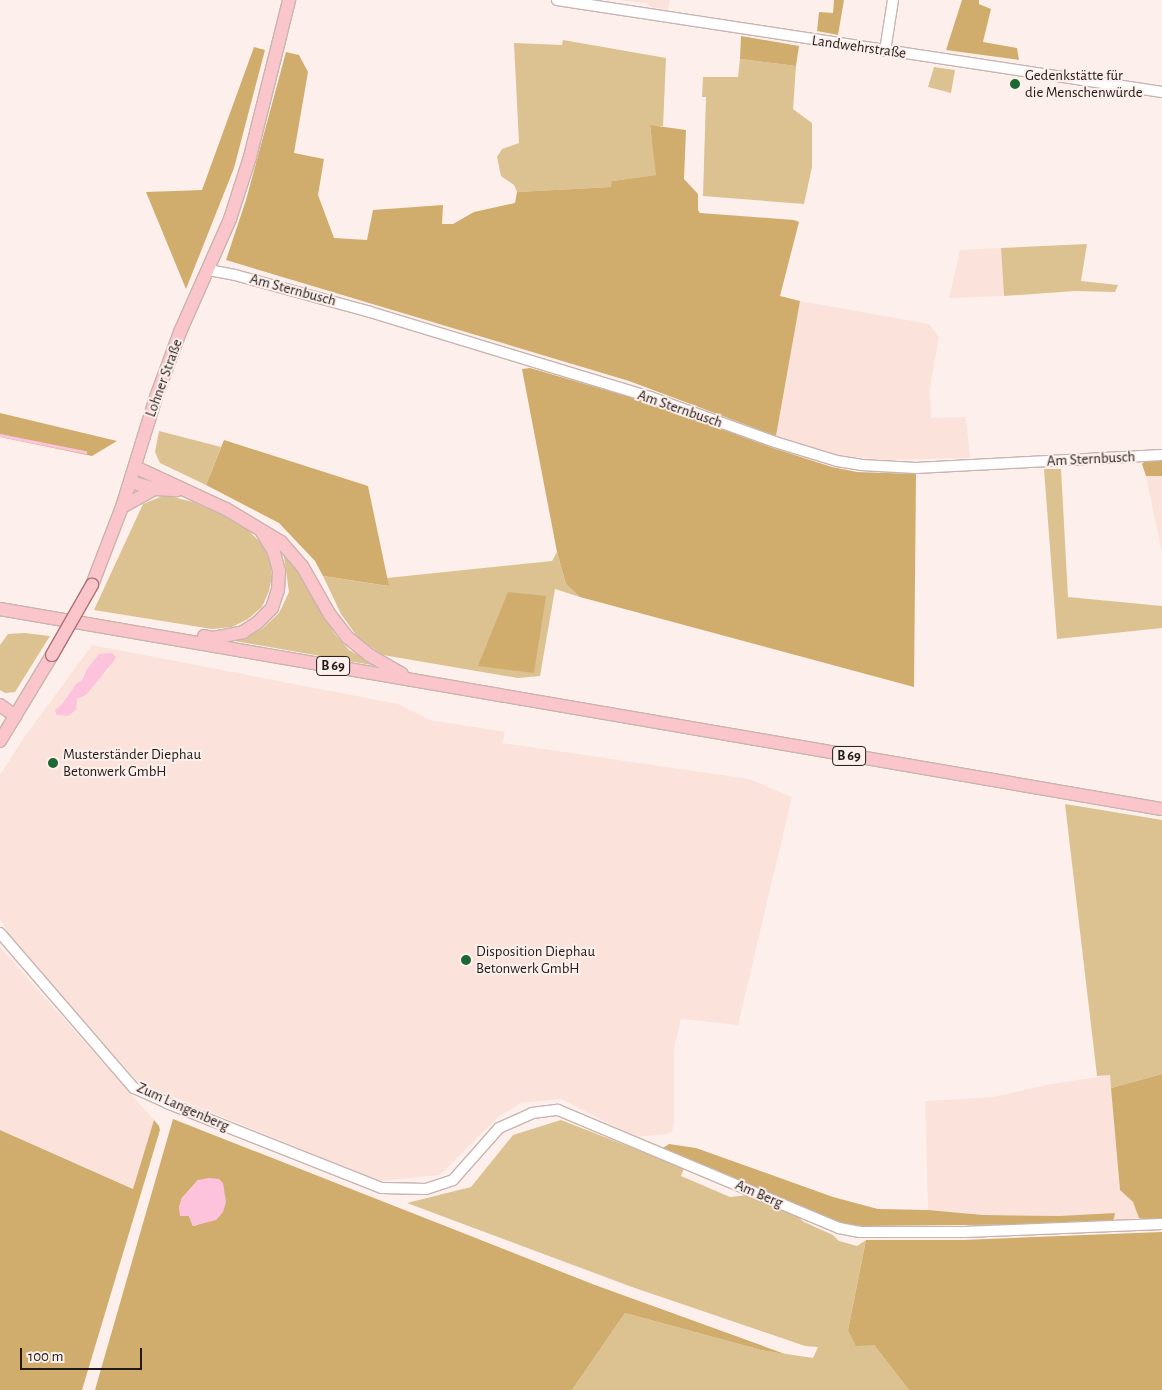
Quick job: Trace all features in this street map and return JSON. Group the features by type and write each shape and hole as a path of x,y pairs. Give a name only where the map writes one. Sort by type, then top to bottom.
{"main road":[{"name":"Lohner Straße","path":"0,740 92,585 131,482 156,397 180,332 230,219 250,157 289,0"},
{"path":"135,467 182,491 226,510 281,542 295,556 309,576 333,621 347,637 369,656 408,678"},
{"path":"131,482 155,489 182,491"},
{"path":"122,507 155,489"},
{"path":"159,635 177,632 213,638 236,635 250,628 265,616 276,599 279,571 274,552 260,529"},
{"name":"B 69","path":"0,609 1162,809"},
{"path":"0,705 15,716"}],"street":[{"name":"Landwehrstraße","path":"557,0 1162,92"},
{"path":"885,51 893,0"},
{"name":"Am Sternbusch","path":"209,270 236,274 370,312 650,397 775,442 837,461 861,466 916,468 1162,455"},
{"name":"Zum Langenberg","path":"0,933 134,1088 166,1103 382,1188 394,1189"},
{"name":"Am Berg","path":"394,1189 426,1189 453,1180 499,1128 532,1113 558,1110 839,1228 860,1232 964,1232 1162,1224"}],"shaded area":[{"path":"620,0 670,0 668,10 651,7 646,3"},
{"path":"834,0 844,0 838,35 817,31 819,12 833,13"},
{"path":"962,0 979,0 979,4 991,9 983,42 1017,48 1019,60 946,50"},
{"path":"741,36 799,46 796,66 740,59"},
{"path":"563,40 666,58 663,126 650,126 657,175 612,181 612,187 517,192 514,185 501,176 497,157 502,149 519,143 514,43 562,45"},
{"path":"254,47 265,50 234,168 186,289 146,192 202,190"},
{"path":"286,52 299,55 308,72 294,153 324,159 318,195 334,238 367,240 373,210 443,205 442,224 453,224 474,212 515,203 517,192 611,187 612,181 656,175 650,125 686,130 684,179 698,194 698,210 700,213 794,220 799,222 780,296 800,301 776,436 629,381 226,260 246,200"},
{"path":"740,59 796,66 793,109 812,123 812,167 804,204 703,196 706,97 702,97 703,77 738,77"},
{"path":"934,67 955,70 951,93 928,87"},
{"path":"1087,244 1081,281 1118,285 1115,292 1075,291 1004,296 1001,248"},
{"path":"1001,248 1004,296 949,298 960,250"},
{"path":"800,301 929,324 939,337 930,389 931,418 966,417 970,458 885,460 841,456 776,436"},
{"path":"530,368 650,403 773,448 832,467 857,472 916,474 914,687 580,597 566,584 557,552 522,369"},
{"path":"0,413 117,441 92,456 0,437"},
{"path":"159,431 221,447 206,485 160,463 155,452"},
{"path":"224,440 368,486 389,586 323,576 315,561 279,523 206,485"},
{"path":"1162,460 1162,476 1146,476 1142,464 1145,461"},
{"path":"1044,469 1061,469 1068,597 1162,606 1162,628 1057,639"},
{"path":"1146,476 1162,476 1162,553"},
{"path":"165,495 193,502 222,515 248,530 263,545 270,561 272,576 269,591 262,607 248,619 232,627 212,629 94,610 143,504"},
{"path":"283,550 305,581 334,633 349,650 377,666 235,641 262,629 279,613 289,592"},
{"path":"557,552 566,584 580,597 555,589 540,676 518,678 383,655 359,639 341,614 323,576 388,586 387,578 552,561"},
{"path":"508,592 546,596 534,673 478,666"},
{"path":"24,633 50,636 15,692 5,693 0,690 0,645 8,634"},
{"path":"92,645 398,704 430,720 505,732 502,743 749,779 792,797 738,1025 681,1019 674,1047 674,1123 672,1132 635,1137 561,1099 521,1103 498,1117 440,1175 380,1181 139,1083 14,942 0,919 0,775 23,739","holes":["99,654 116,657 106,673 100,676 86,695 77,699 64,716 56,715 55,710 62,704 76,684 82,680 83,675"]},
{"path":"112,653 116,657 114,661 86,695 77,699 76,710 68,716 56,715 55,710 62,704 76,684 82,680 87,669 99,654"},
{"path":"1065,804 1162,820 1162,1074 1111,1088 1110,1075 1097,1076"},
{"path":"0,947 154,1120 134,1189 0,1130"},
{"path":"1162,1074 1162,1219 1148,1220 1139,1218 1133,1202 1120,1190 1111,1088"},
{"path":"1110,1075 1120,1190 1133,1202 1139,1218 1112,1222 1114,1213 1059,1216 983,1215 928,1210 925,1101 994,1097 1051,1084"},
{"path":"173,1119 595,1285 785,1354 761,1350 625,1313 572,1390 95,1390","holes":["198,1180 198,1225 193,1226 189,1216 183,1216 179,1207 182,1198"]},
{"path":"154,1120 160,1130 82,1390 0,1390 0,1130 133,1189"},
{"path":"561,1120 684,1168 681,1176 730,1197 748,1195 795,1215 804,1222 833,1235 839,1241 857,1246 866,1240 848,1330 874,1345 909,1390 572,1390 625,1313 761,1350 813,1358 818,1347 805,1346 632,1287 407,1203 471,1187 513,1135"},
{"path":"669,1144 696,1148 833,1197 878,1209 928,1210 983,1215 1059,1216 1115,1213 1112,1222 1058,1224 862,1226 841,1223 663,1148"},
{"path":"219,1179 223,1183 226,1202 223,1212 216,1220 193,1226 189,1216 180,1216 179,1207 182,1198 198,1180"},
{"path":"1162,1232 1162,1390 909,1390 874,1345 856,1346 848,1330 866,1240 963,1240"}],"waterway":[{"path":"0,435 85,452"}],"place":[{"name":"Gedenkstätte für die Menschenwürde","path":"1015,84"},
{"name":"Musterständer Diephau Betonwerk GmbH","path":"53,763"},
{"name":"Disposition Diephau Betonwerk GmbH","path":"466,960"}]}
